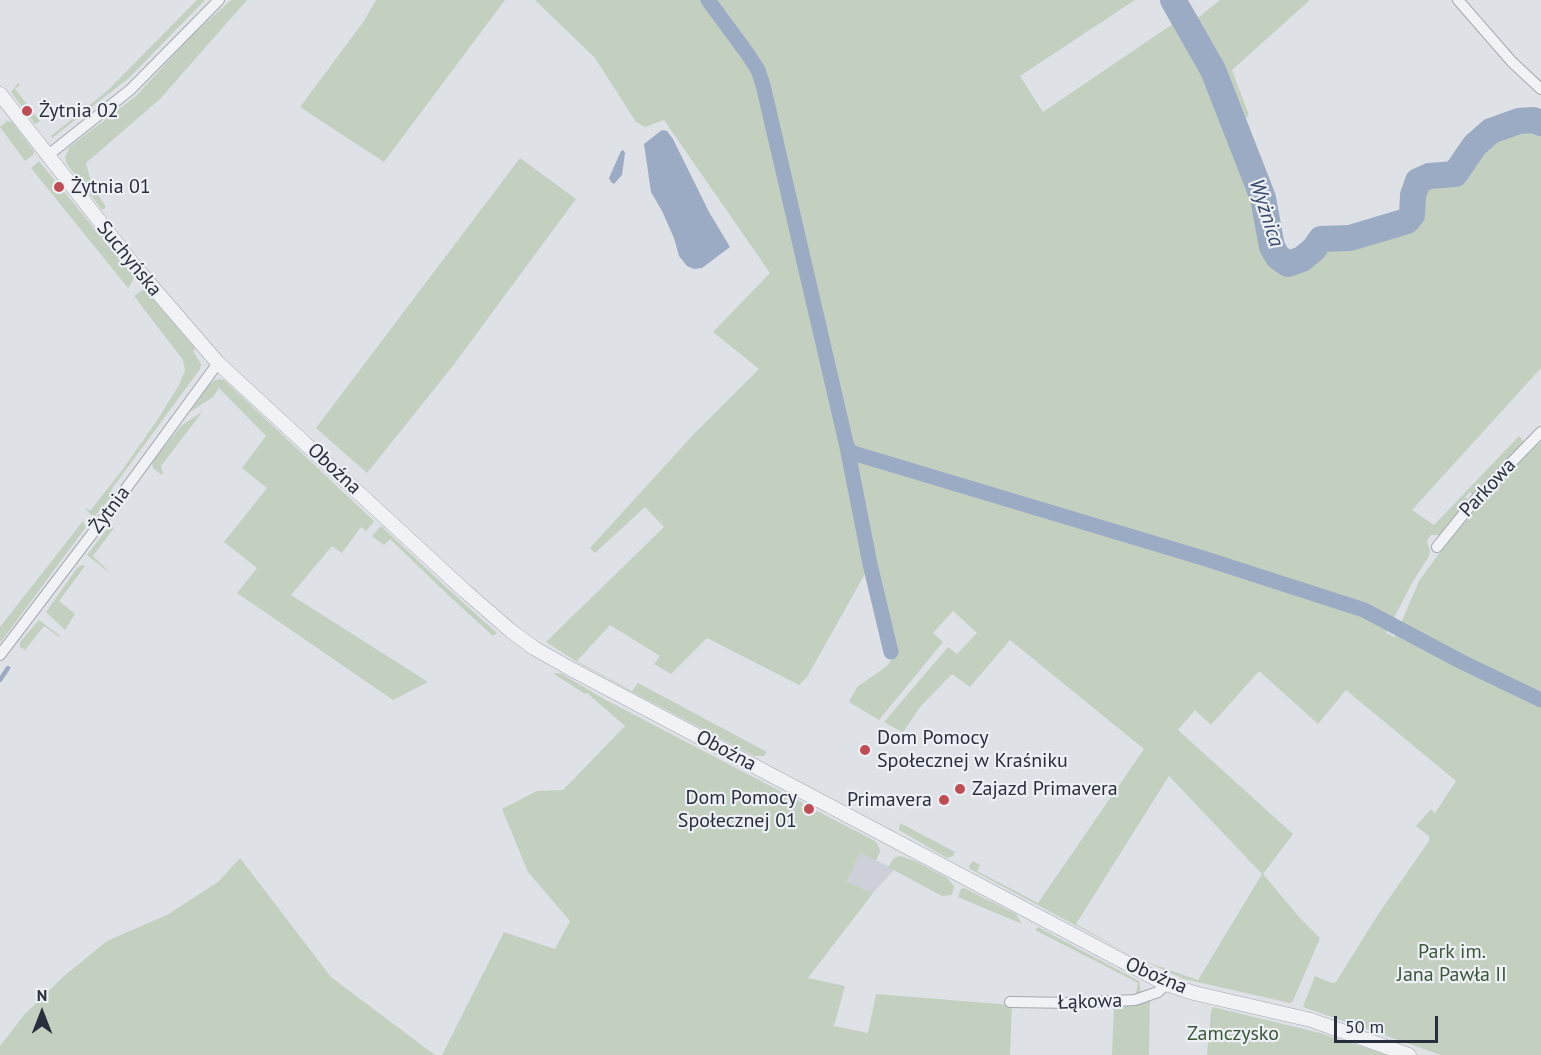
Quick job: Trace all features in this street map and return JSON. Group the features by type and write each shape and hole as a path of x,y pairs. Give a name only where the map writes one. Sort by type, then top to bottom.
{"street":[{"path":"47,156 124,96 219,0"},
{"path":"1458,0 1512,62 1541,89"},
{"name":"Suchyńska","path":"0,94 157,294 218,363"},
{"name":"Żytnia","path":"0,655 218,363"},
{"name":"Oboźna","path":"218,363 465,591 534,648 1166,984 1194,993 1311,1020 1409,1055"},
{"name":"Parkowa","path":"1437,547 1474,500 1541,432"},
{"name":"Łąkowa","path":"1010,1002 1073,1003 1135,1000 1158,992 1166,984"}],"shaded area":[{"path":"860,853 895,869 873,893 847,882"}],"green space":[{"path":"197,0 205,0 129,78 52,138 51,136 106,92"},
{"path":"231,0 247,0 160,99 86,163 92,186 106,207 102,210 67,164 65,157 68,148 136,96 192,35"},
{"path":"376,0 505,0 384,162 300,107 364,21"},
{"name":"Park im. Jana Pawła II","path":"535,0 706,0 737,40 711,0 1135,0 1020,76 1043,112 1180,19 1169,0 1184,0 1194,21 1220,0 1310,0 1232,70 1249,115 1238,126 1263,198 1272,247 1278,257 1288,264 1302,259 1314,249 1321,239 1350,238 1407,221 1412,215 1413,195 1418,181 1429,176 1455,174 1460,169 1466,155 1482,137 1505,125 1533,120 1541,112 1541,368 1412,510 1434,525 1519,436 1525,443 1473,495 1470,492 1465,497 1469,500 1443,535 1431,535 1427,541 1429,556 1386,633 1395,637 1419,581 1475,504 1541,437 1541,1055 1441,1055 1303,1007 1315,976 1332,983 1336,982 1379,913 1429,841 1429,836 1416,826 1431,809 1435,813 1456,781 1346,690 1318,724 1259,671 1211,725 1195,710 1178,730 1293,834 1263,874 1320,938 1293,1001 1290,1003 1184,979 1144,961 1198,980 1262,874 1169,776 1076,924 1131,955 970,869 969,866 973,861 980,865 977,871 1038,903 1144,749 1010,640 970,687 952,674 920,707 904,731 884,722 948,647 957,654 977,633 953,611 933,633 943,642 879,720 849,702 857,687 887,666 892,659 870,565 807,677 799,685 707,638 671,674 654,664 660,656 610,625 577,661 632,691 638,683 767,752 764,756 754,756 577,662 546,642 664,527 645,507 595,553 590,548 693,435 759,369 713,332 770,273 664,120 645,127 636,122 595,58"},
{"path":"18,83 20,85 15,89 40,121 35,124 11,92"},
{"path":"7,121 12,122 34,151 33,155 25,161 0,127"},
{"path":"520,158 576,199 452,367 367,473 316,428"},
{"path":"39,161 133,276 128,288 31,168"},
{"path":"142,290 146,291 195,348 193,351 201,364 200,369 111,490 114,493 95,516 84,507 90,511 123,469 158,419 179,385 185,370 183,360 134,296"},
{"path":"220,379 224,380 374,521 366,531 361,527 342,553 332,546 291,595 428,682 393,700 237,593 257,568 224,542 267,488 242,468 266,436 219,388 213,397 190,412 209,385"},
{"path":"203,411 161,466 162,475 153,468 152,462 181,426"},
{"path":"83,521 86,527 0,643 0,627"},
{"path":"110,525 114,528 93,556 111,574 87,555"},
{"path":"381,526 497,633 493,636 390,539 384,545 372,536"},
{"path":"85,566 59,601 75,614 65,630 46,612 77,568"},
{"path":"39,620 60,636 44,626 25,650 20,647 20,642"},
{"path":"557,673 803,803 801,808 813,814 817,811 875,841 880,851 876,861 860,853 847,882 873,893 808,978 845,986 834,1026 868,1033 876,994 1012,1005 1010,1055 442,1055 504,932 555,949 570,921 528,872 502,809 537,791 563,790 625,726 587,693 585,694 554,674"},
{"path":"900,823 955,852 953,856 947,858 899,830"},
{"path":"900,856 915,861 947,878 954,886 952,895 942,896 888,867 894,858"},
{"path":"240,858 331,977 435,1055 0,1055 0,1046 24,1015 64,976 107,941 167,915 218,882"},
{"path":"964,888 1016,914 1022,924 958,897 961,889"},
{"path":"1038,927 1139,981 1141,993 1135,998 1138,983 1035,930"},
{"path":"1150,1000 1149,1055 1112,1055 1114,1005"},
{"name":"Zamczysko","path":"1213,1007 1320,1033 1388,1055 1207,1055"}],"water":[{"path":"662,130 667,131 673,139 709,212 730,247 702,268 694,269 687,266 679,256 674,238 651,192 644,144"},
{"path":"623,150 625,153 622,175 614,184 609,178"}],"waterway":[{"path":"708,0 747,53 758,70 763,85 847,447 853,453 1203,558 1364,610 1462,662 1541,700"},
{"name":"Wyżnica","path":"1173,0 1213,70 1263,198 1272,247 1278,257 1288,264 1302,259 1314,249 1321,239 1350,238 1407,221 1412,215 1413,195 1418,181 1429,176 1455,174 1475,145 1491,131 1519,121 1533,120 1541,123"},
{"path":"847,447 870,564 891,652"},
{"path":"0,680 8,668"}],"place":[{"name":"Żytnia 02","path":"27,111"},
{"name":"Żytnia 01","path":"59,187"},
{"name":"Dom Pomocy Społecznej w Kraśniku","path":"865,750"},
{"name":"Zajazd Primavera","path":"960,789"},
{"name":"Primavera","path":"944,800"},
{"name":"Dom Pomocy Społecznej 01","path":"809,809"}]}
